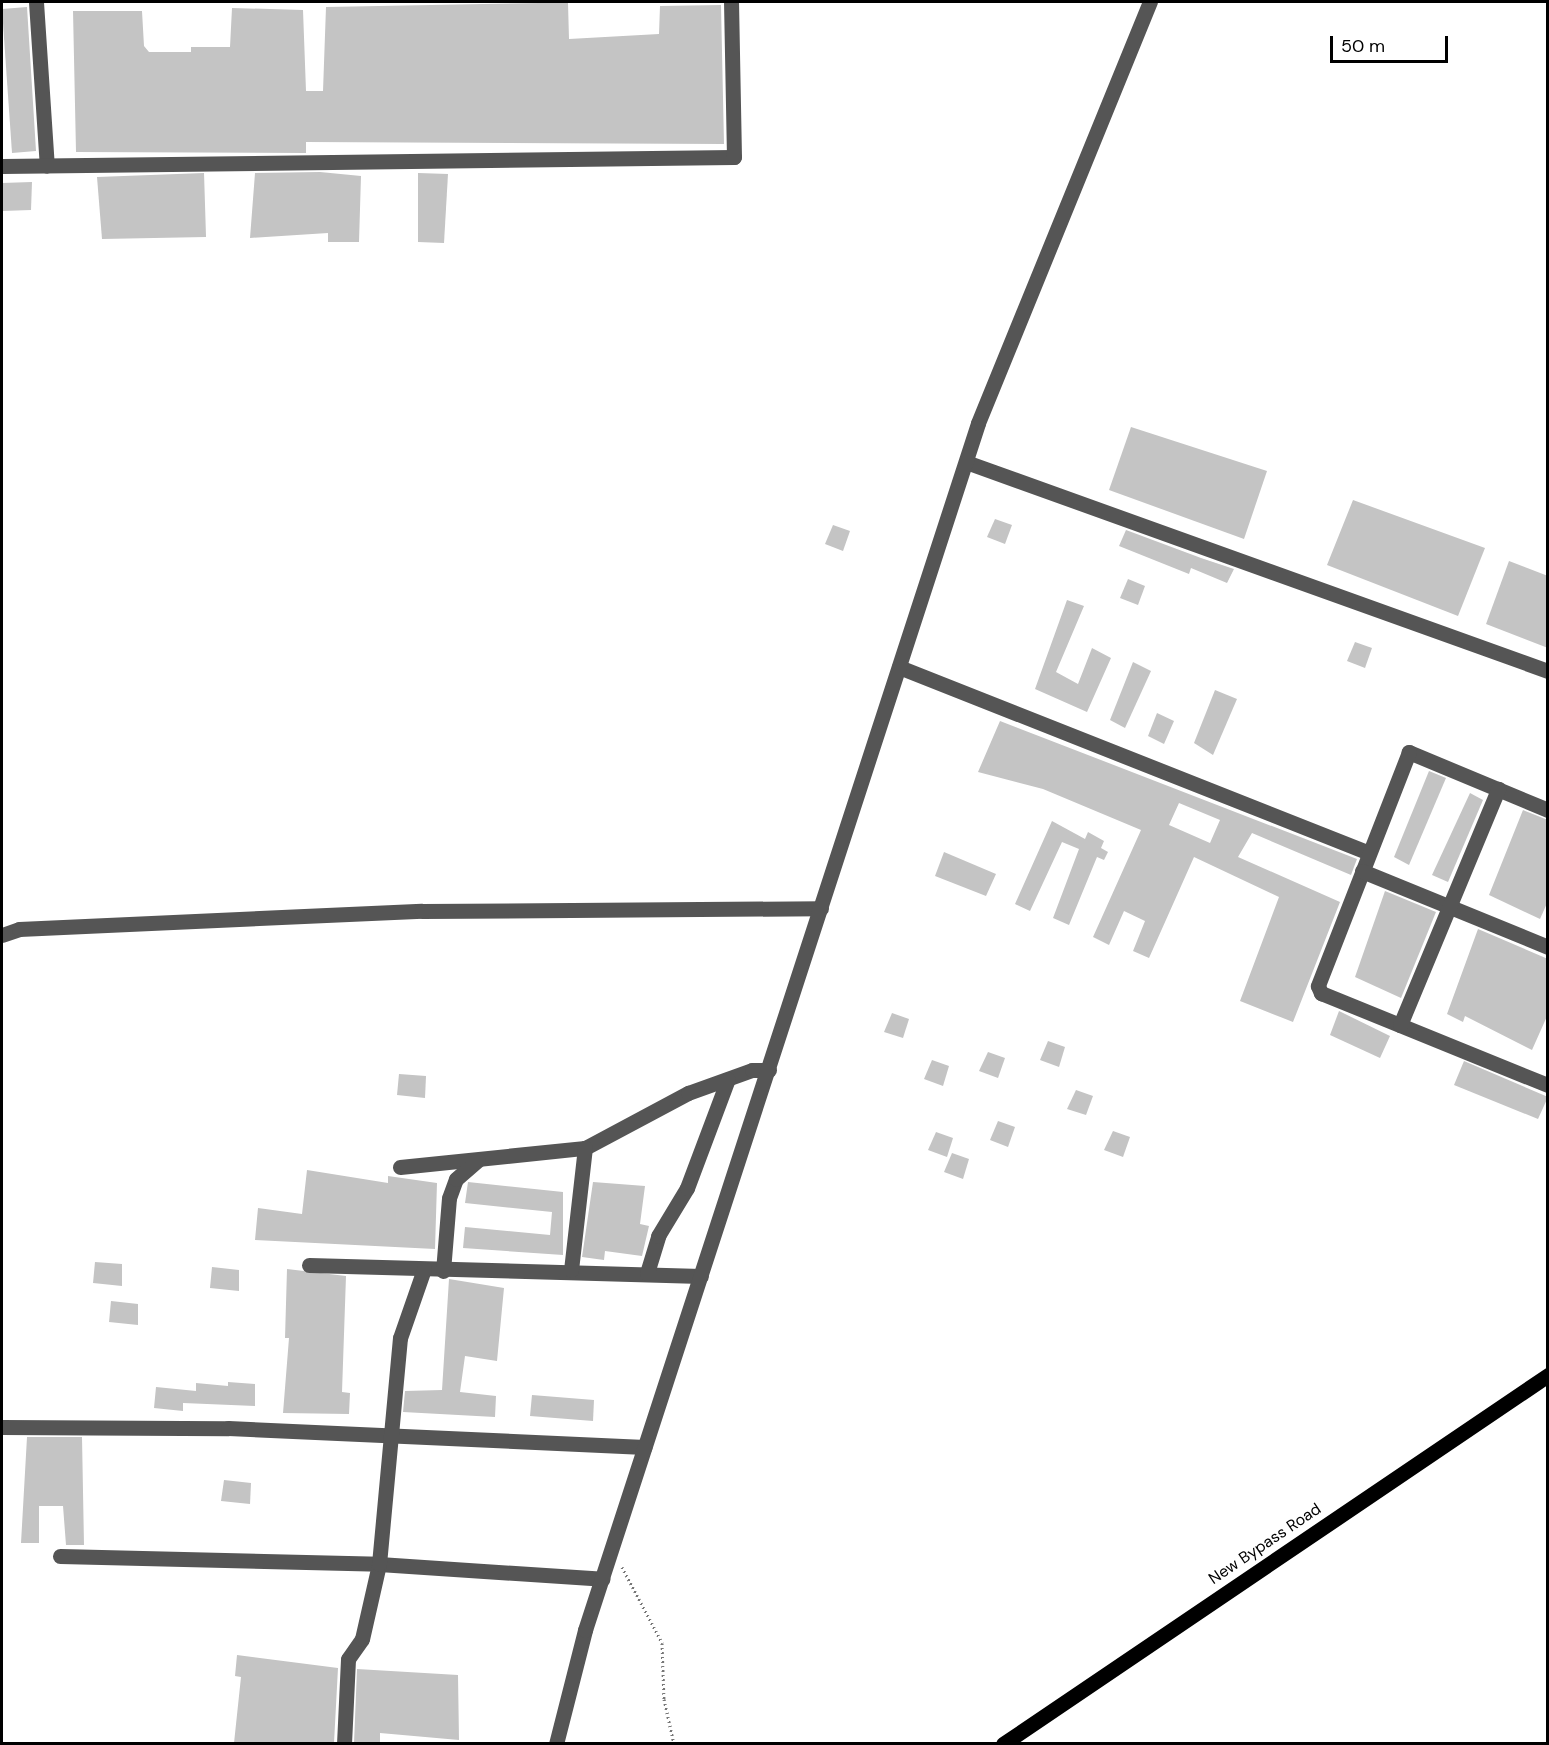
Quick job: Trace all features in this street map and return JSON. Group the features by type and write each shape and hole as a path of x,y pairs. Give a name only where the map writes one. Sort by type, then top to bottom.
{"main road":[{"name":"New Bypass Road","path":"1003,1743 1548,1375"}],"street":[{"path":"36,2 47,166"},
{"path":"2,166 734,156 731,2"},
{"path":"556,1743 612,1546 966,462 1150,2"},
{"path":"966,462 1548,671"},
{"path":"899,667 1367,852"},
{"path":"1548,810 1409,752 1367,852 1318,991 1548,1085"},
{"path":"1400,1025 1498,789"},
{"path":"1362,871 1548,947"},
{"path":"2,935 19,929 422,911 821,908"},
{"path":"400,1167 585,1148 728,1078 769,1070"},
{"path":"647,1273 658,1236 687,1188 728,1078"},
{"path":"571,1270 585,1148"},
{"path":"443,1271 449,1198 456,1179 478,1160"},
{"path":"309,1265 443,1271 571,1270 702,1276"},
{"path":"344,1743 348,1659 362,1638 379,1564 400,1338 424,1269"},
{"path":"2,1426 391,1435 645,1447"},
{"path":"60,1556 379,1564 602,1579"}],"path":[{"path":"612,1546 662,1643 665,1708 674,1743"}],"building":[{"path":"568,3 569,39 659,34 660,6 721,5 724,144 306,142 306,153 76,152 73,11 142,11 144,46 149,52 191,52 191,47 230,47 232,8 303,10 306,91 323,91 326,7"},
{"path":"27,7 36,151 12,153 2,9"},
{"path":"320,172 361,176 359,242 328,242 328,233 250,238 255,173"},
{"path":"204,173 206,237 102,239 97,177"},
{"path":"418,173 448,174 444,243 418,242"},
{"path":"32,182 31,210 2,211 2,183"},
{"path":"1131,427 1267,471 1244,539 1109,490"},
{"path":"1353,500 1485,548 1458,616 1327,565"},
{"path":"995,519 1012,525 1005,544 987,537"},
{"path":"833,525 850,531 843,551 825,544"},
{"path":"1126,530 1234,569 1227,583 1191,568 1189,574 1119,546"},
{"path":"1509,561 1548,576 1548,648 1486,624"},
{"path":"1128,579 1145,586 1138,605 1120,598"},
{"path":"1067,600 1084,606 1056,672 1078,684 1092,648 1111,658 1087,712 1035,689"},
{"path":"1355,642 1372,648 1365,668 1347,661"},
{"path":"1133,662 1151,671 1125,728 1110,720"},
{"path":"1215,690 1237,699 1213,755 1194,743"},
{"path":"1157,713 1174,721 1164,744 1148,736"},
{"path":"1000,721 1357,859 1351,875 1252,833 1238,857 1340,902 1293,1022 1240,1001 1279,897 1194,857 1149,958 1133,951 1145,921 1124,911 1109,945 1093,937 1141,830 1043,789 978,772","holes":["1179,803 1220,820 1210,843 1169,825"]},
{"path":"1429,771 1446,778 1409,865 1394,857"},
{"path":"1470,793 1483,800 1448,882 1432,875"},
{"path":"1523,810 1548,820 1548,901 1540,919 1489,895"},
{"path":"1052,821 1085,839 1088,832 1104,841 1101,848 1108,852 1104,860 1097,857 1069,925 1053,918 1079,849 1062,842 1030,911 1015,904"},
{"path":"944,852 996,874 986,896 935,876"},
{"path":"1385,891 1436,912 1401,998 1355,977"},
{"path":"1478,929 1548,959 1548,1014 1532,1050 1465,1016 1463,1022 1447,1014"},
{"path":"1339,1011 1390,1036 1380,1058 1330,1035"},
{"path":"892,1013 909,1019 903,1038 884,1032"},
{"path":"1048,1041 1065,1047 1059,1067 1040,1060"},
{"path":"988,1052 1005,1058 998,1078 979,1071"},
{"path":"932,1060 949,1066 943,1086 924,1079"},
{"path":"1464,1061 1548,1097 1538,1119 1454,1085"},
{"path":"399,1074 426,1076 425,1098 397,1095"},
{"path":"1076,1090 1093,1096 1086,1115 1067,1109"},
{"path":"998,1121 1015,1127 1008,1147 990,1140"},
{"path":"1113,1131 1130,1137 1123,1157 1104,1150"},
{"path":"936,1132 953,1138 947,1157 928,1150"},
{"path":"952,1153 969,1159 963,1179 944,1172"},
{"path":"307,1170 388,1183 388,1176 437,1183 435,1249 255,1240 258,1208 302,1214"},
{"path":"468,1182 563,1192 563,1255 463,1248 465,1227 550,1235 552,1212 465,1203"},
{"path":"593,1182 645,1186 640,1224 649,1226 642,1256 605,1251 604,1260 582,1257"},
{"path":"95,1262 122,1264 122,1286 93,1283"},
{"path":"212,1267 239,1270 239,1291 210,1288"},
{"path":"287,1269 346,1276 342,1392 350,1393 349,1414 283,1413 289,1338 285,1338"},
{"path":"449,1279 504,1288 497,1361 465,1356 460,1392 496,1396 495,1417 403,1412 405,1391 442,1390"},
{"path":"111,1301 138,1304 138,1325 109,1322"},
{"path":"228,1382 255,1384 255,1406 183,1403 183,1411 154,1408 156,1387 196,1391 196,1383 228,1386"},
{"path":"532,1395 594,1400 593,1421 530,1416"},
{"path":"27,1437 82,1437 84,1545 66,1545 63,1506 39,1506 39,1543 21,1543"},
{"path":"224,1480 251,1483 250,1504 221,1501"},
{"path":"237,1655 338,1668 334,1743 234,1743 241,1677 235,1676"},
{"path":"357,1669 458,1675 459,1740 380,1733 380,1743 354,1743"}]}
